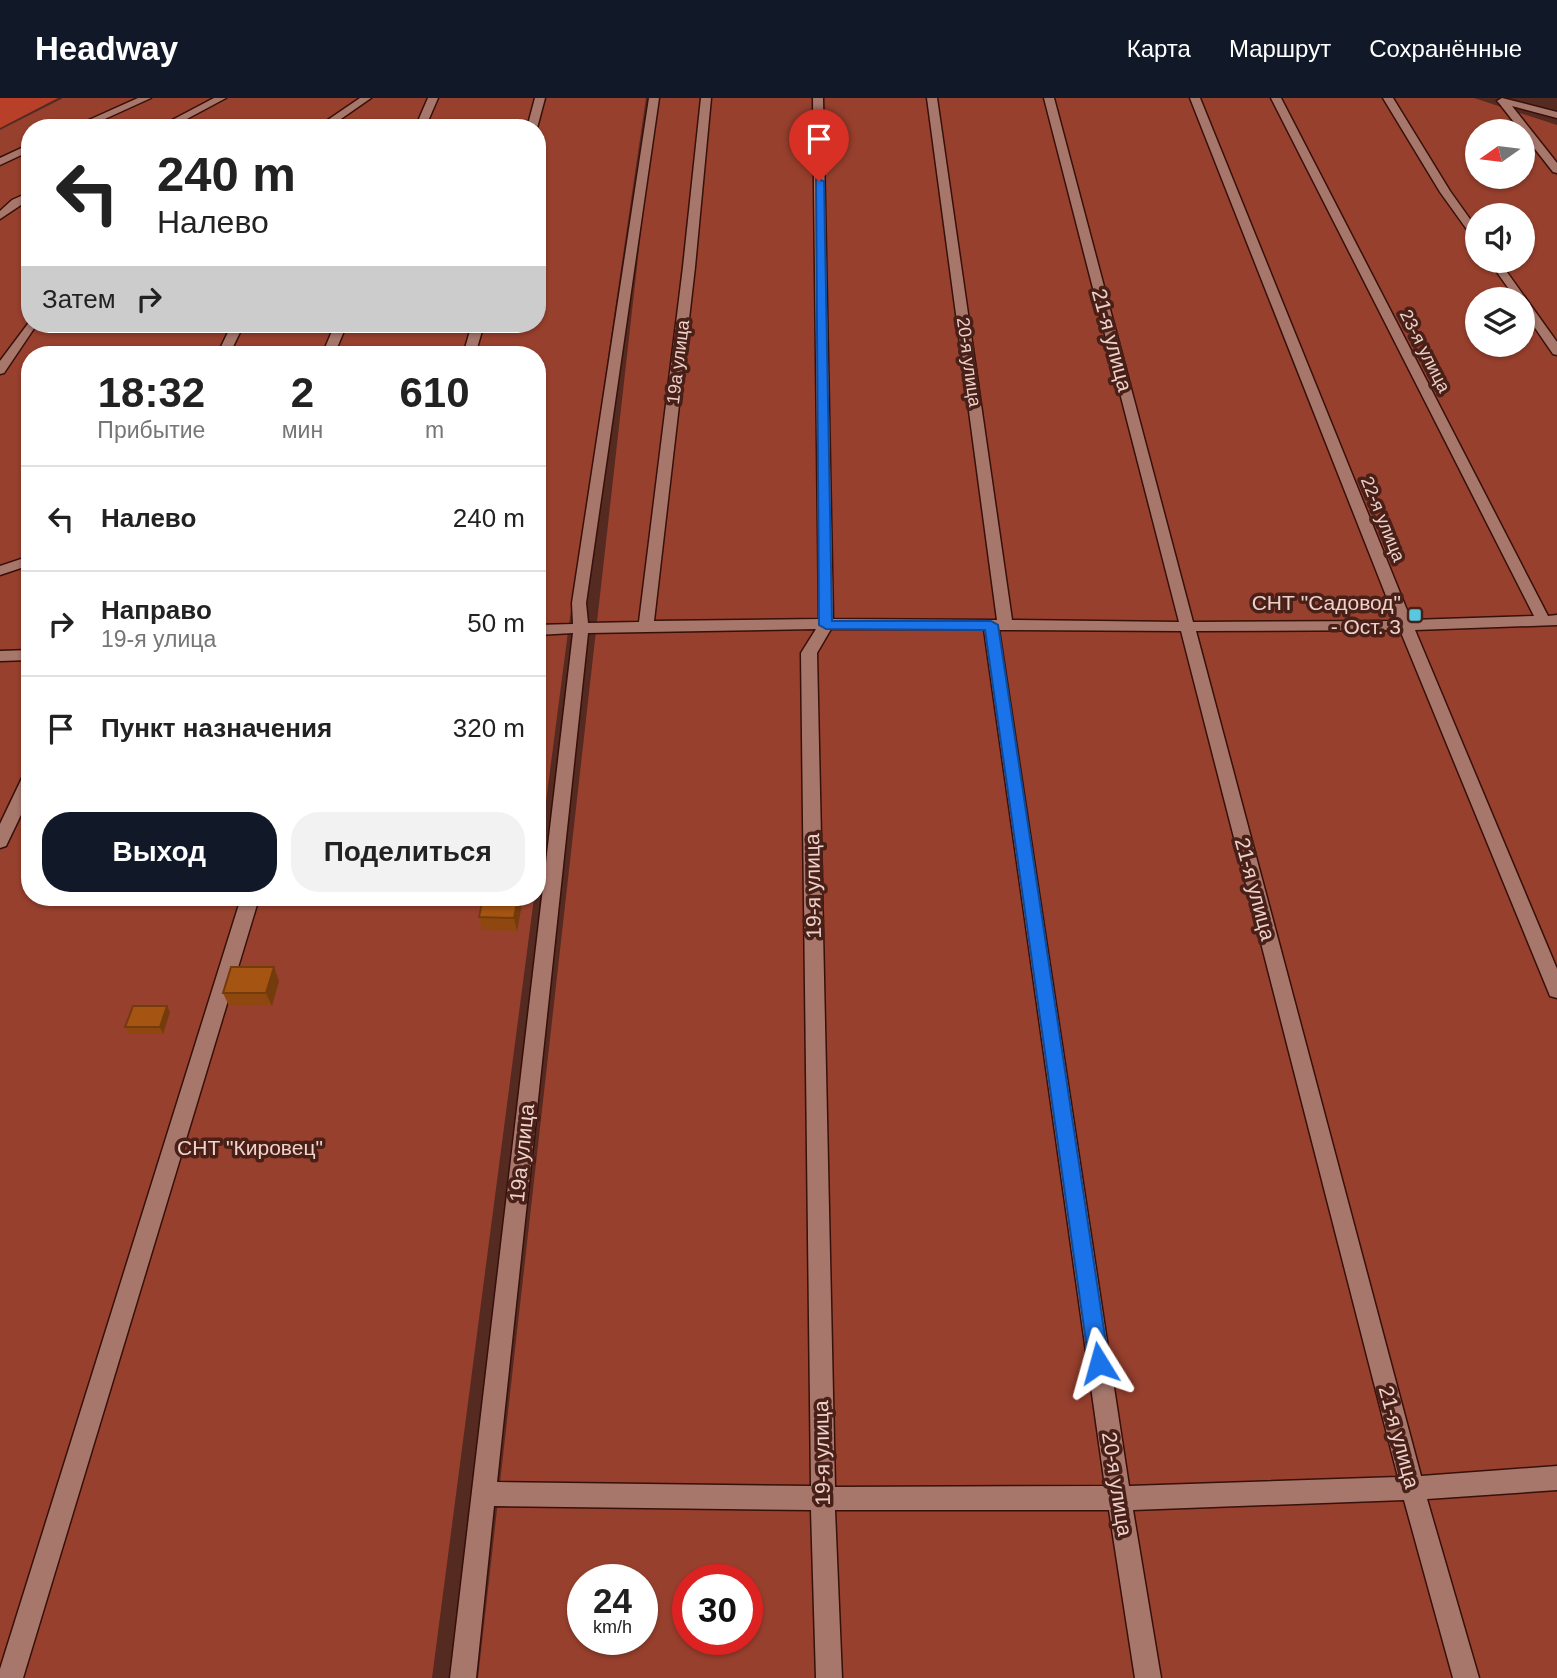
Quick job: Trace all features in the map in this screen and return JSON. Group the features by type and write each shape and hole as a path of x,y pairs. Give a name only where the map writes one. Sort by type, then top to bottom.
{"street":[{"path":"97,119 146,98"},
{"path":"180,119 221,98"},
{"path":"334,119 366,98"},
{"path":"424,119 432,98"},
{"path":"534,119 540,98"},
{"name":"19а улица","path":"463,1678 581,628 579,603 654,98"},
{"name":"19а улица","path":"646,625 706,98"},
{"path":"818,98 826,625"},
{"name":"20-я улица","path":"932,98 998,625 1119,1500 1148,1678"},
{"name":"21-я улица","path":"1049,98 1413,1490 1466,1678"},
{"name":"22-я улица","path":"1195,98 1405,624 1557,991"},
{"name":"23-я улица","path":"1276,98 1550,620"},
{"path":"1388,98 1465,219"},
{"path":"1492,98 1557,116"},
{"path":"1504,102 1557,170"},
{"path":"0,162 21,152"},
{"path":"0,216 21,200"},
{"path":"1535,319 1557,351"},
{"path":"0,369 25,333"},
{"path":"0,571 21,563"},
{"path":"546,630 646,625 1186,626 1550,620"},
{"name":"19-я улица","path":"826,625 809,653 823,1499 830,1678"},
{"path":"0,656 21,655"},
{"path":"0,842 21,797"},
{"path":"10,1678 248,906"},
{"path":"484,1494 1119,1500 1413,1490 1557,1478"}],"green space":[{"name":"СНТ \"Кировец\"","path":"63,98 646,98 569,624 546,802 546,346 21,346 21,906 533,906 432,1678 0,1678 0,130 21,119 21,333 546,333 546,119 22,119"},
{"path":"656,98 1474,98 1557,125 1557,1678 478,1678"}],"shaded area":[{"path":"0,98 58,98 0,128"}],"building":[{"path":"481,906 516,906 514,918 479,917"},
{"path":"231,967 274,967 266,993 223,993"},
{"path":"133,1006 167,1006 160,1027 125,1027"}],"place":[{"name":"СНТ \"Садовод\" - Ост. 3","path":"1415,615"}],"route":[{"path":"819,181 826,625 991,625 1099,1363"}]}
